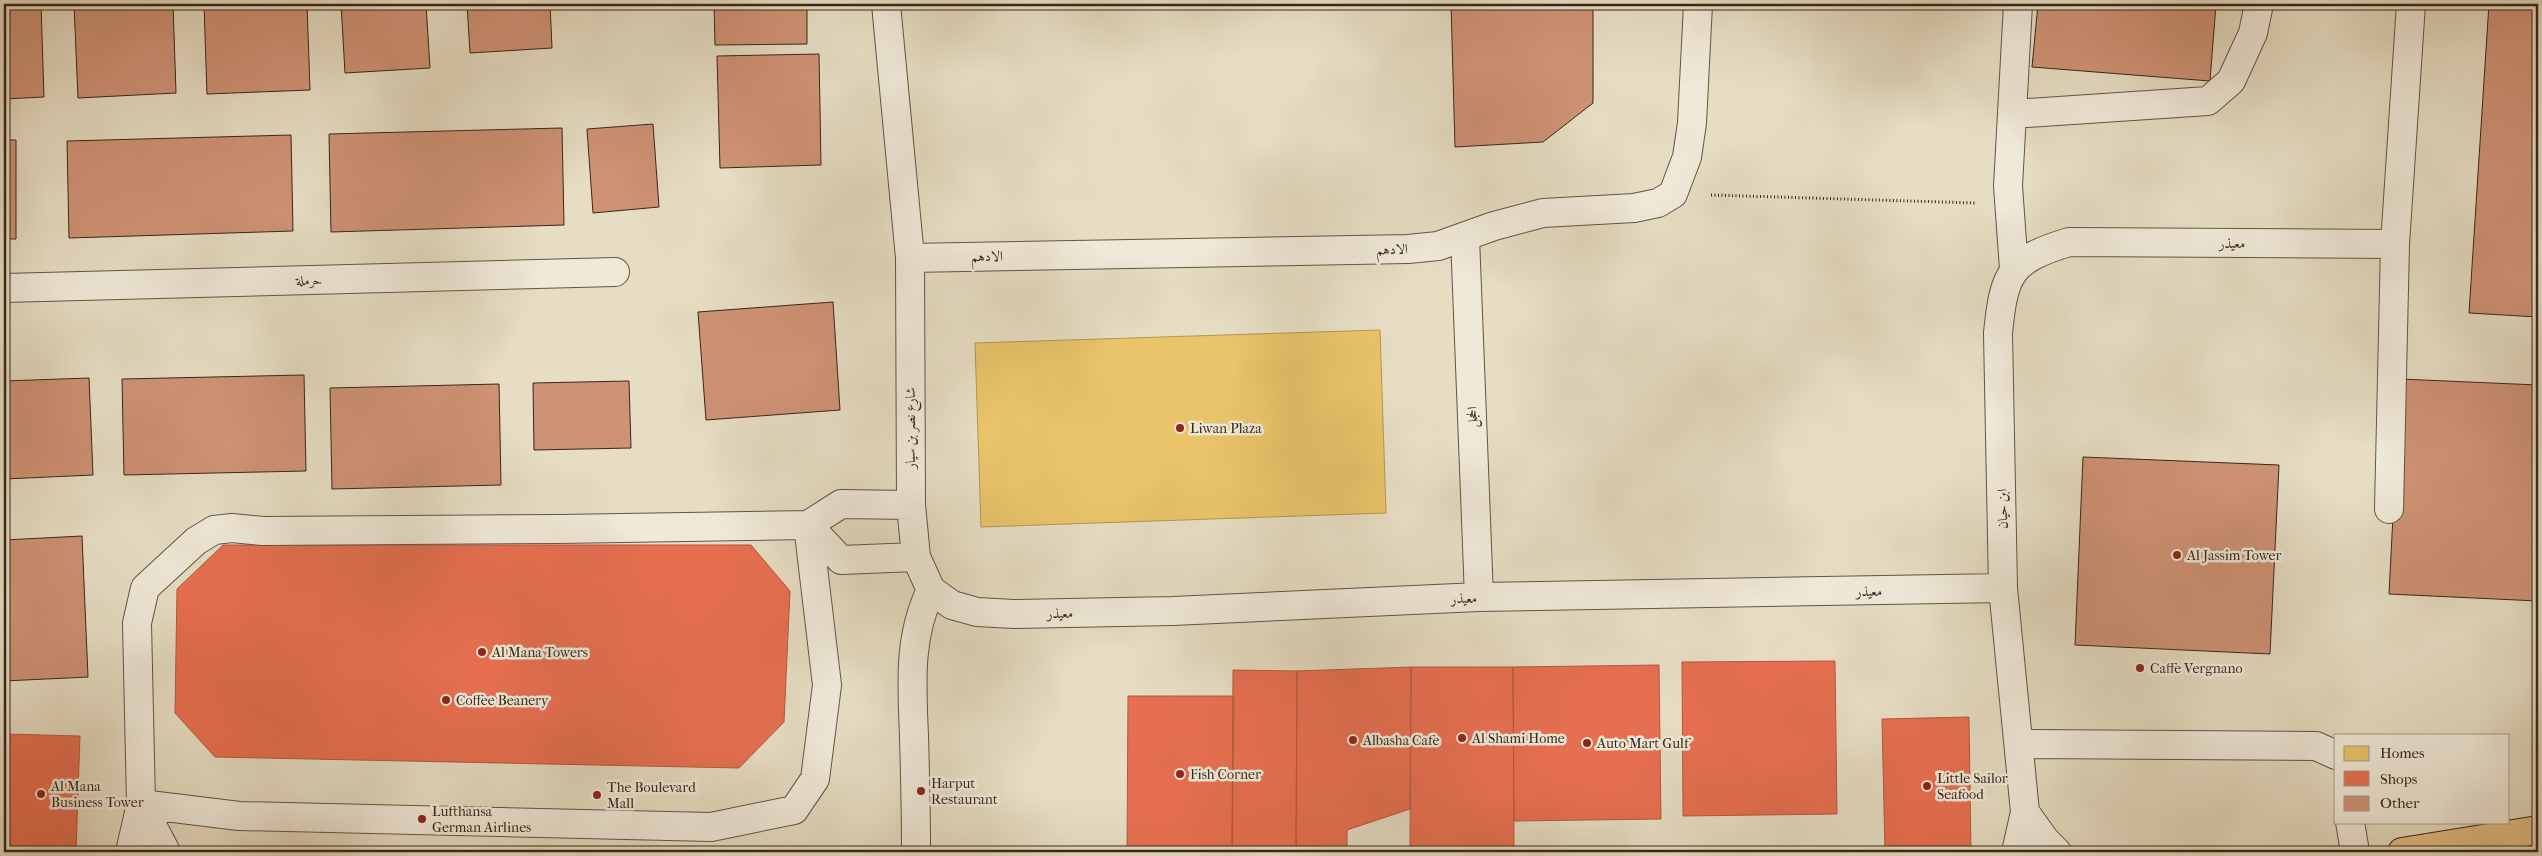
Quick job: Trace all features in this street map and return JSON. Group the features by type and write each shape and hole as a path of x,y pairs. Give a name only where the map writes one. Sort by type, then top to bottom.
{"highway":[{"path":"2402,852 2538,830"}],"street":[{"name":"شارع نصر بن سيار","path":"886,4 910,258 911,505 916,557 931,590"},
{"path":"1673,194 1687,157 1698,4"},
{"path":"2014,269 2008,186 2018,4"},
{"path":"2012,114 2208,101 2232,81 2253,33 2258,4"},
{"path":"2389,509 2395,244 2411,4"},
{"name":"الادهم","path":"910,258 1408,249 1438,246 1494,226 1543,213 1634,208 1658,203 1673,194"},
{"name":"الحجل","path":"1465,237 1479,597"},
{"name":"معيذر","path":"2069,242 2395,244"},
{"name":"ابن حيان","path":"2016,852 2025,812 2003,588 1998,333 2002,298 2014,269 2036,252 2069,242"},
{"name":"حرملة","path":"4,288 614,272"},
{"path":"130,852 141,804 137,623 145,588 196,540 214,530 232,528 263,531 808,525 841,504 911,505"},
{"path":"808,525 840,560 916,557"},
{"path":"141,804 239,816 711,827 794,810 815,779 828,686 808,525"},
{"name":"معيذر","path":"931,590 952,605 977,612 1014,614 1173,611 1479,597 2003,588"},
{"path":"916,846 912,665 916,632 922,608 931,590"},
{"path":"2019,744 2316,746 2334,754"},
{"path":"141,804 166,852"},
{"path":"2025,812 2045,840 2057,852"},
{"path":"2350,824 2355,852"}],"path":[{"path":"1673,194 2010,204"}],"building: Homes":[{"name":"Liwan Plaza","path":"1380,330 1386,513 981,527 975,343"}],"building: Shops":[{"name":"Al Mana Towers","path":"223,545 751,545 790,591 784,722 739,768 215,757 175,713 177,589"},
{"path":"1835,661 1837,814 1683,816 1682,662"},
{"name":"Auto Mart Gulf","path":"1659,665 1661,819 1514,821 1513,667"},
{"name":"Albasha Cafe","path":"1411,667 1410,809 1347,830 1347,852 1296,852 1297,671"},
{"name":"Al Shami Home","path":"1411,667 1513,667 1514,852 1410,852"},
{"path":"1233,670 1297,671 1296,852 1232,852"},
{"name":"Fish Corner","path":"1128,696 1234,696 1232,852 1127,852"},
{"name":"Little Sailor Seafood","path":"1969,717 1971,852 1885,852 1882,719"},
{"name":"Al Mana Business Tower","path":"4,734 80,736 76,852 4,852"}],"building: Other":[{"path":"4,4 41,4 44,97 4,99"},
{"path":"74,4 173,4 176,93 78,98"},
{"path":"204,4 307,4 310,90 207,94"},
{"path":"341,4 426,4 430,68 345,73"},
{"path":"467,4 550,4 552,48 470,53"},
{"path":"714,4 807,4 807,44 715,45"},
{"path":"1451,4 1593,4 1593,103 1543,142 1455,147"},
{"path":"2038,4 2216,4 2210,81 2032,67"},
{"path":"2489,4 2538,4 2538,317 2469,313"},
{"path":"819,54 821,165 720,168 717,56"},
{"path":"653,124 659,207 593,213 587,129"},
{"path":"562,128 564,225 331,232 329,134"},
{"path":"291,135 293,231 69,238 67,141"},
{"path":"4,140 16,140 16,239 4,239"},
{"path":"833,302 840,410 706,420 698,312"},
{"path":"304,375 306,471 124,475 122,379"},
{"path":"89,378 93,475 4,479 4,381"},
{"path":"2400,379 2538,385 2538,601 2389,594"},
{"path":"629,381 631,448 534,450 533,383"},
{"path":"499,384 501,485 332,489 330,388"},
{"name":"Al Jassim Tower","path":"2083,457 2279,465 2270,654 2075,645"},
{"path":"82,536 88,677 4,681 4,540"}],"place":[{"name":"Liwan Plaza","path":"1180,428"},
{"name":"Al Jassim Tower","path":"2177,555"},
{"name":"Al Mana Towers","path":"482,652"},
{"name":"Caffe Vergnano","path":"2140,668"},
{"name":"Coffee Beanery","path":"446,700"},
{"name":"Al Shami Home","path":"1462,738"},
{"name":"Albasha Cafe","path":"1353,740"},
{"name":"Auto Mart Gulf","path":"1587,743"},
{"name":"Fish Corner","path":"1180,774"},
{"name":"Little Sailor Seafood","path":"1927,786"},
{"name":"Harput Restaurant","path":"921,791"},
{"name":"Al Mana Business Tower","path":"41,794"},
{"name":"The Boulevard Mall","path":"597,795"},
{"name":"Lufthansa German Airlines","path":"422,819"}]}
